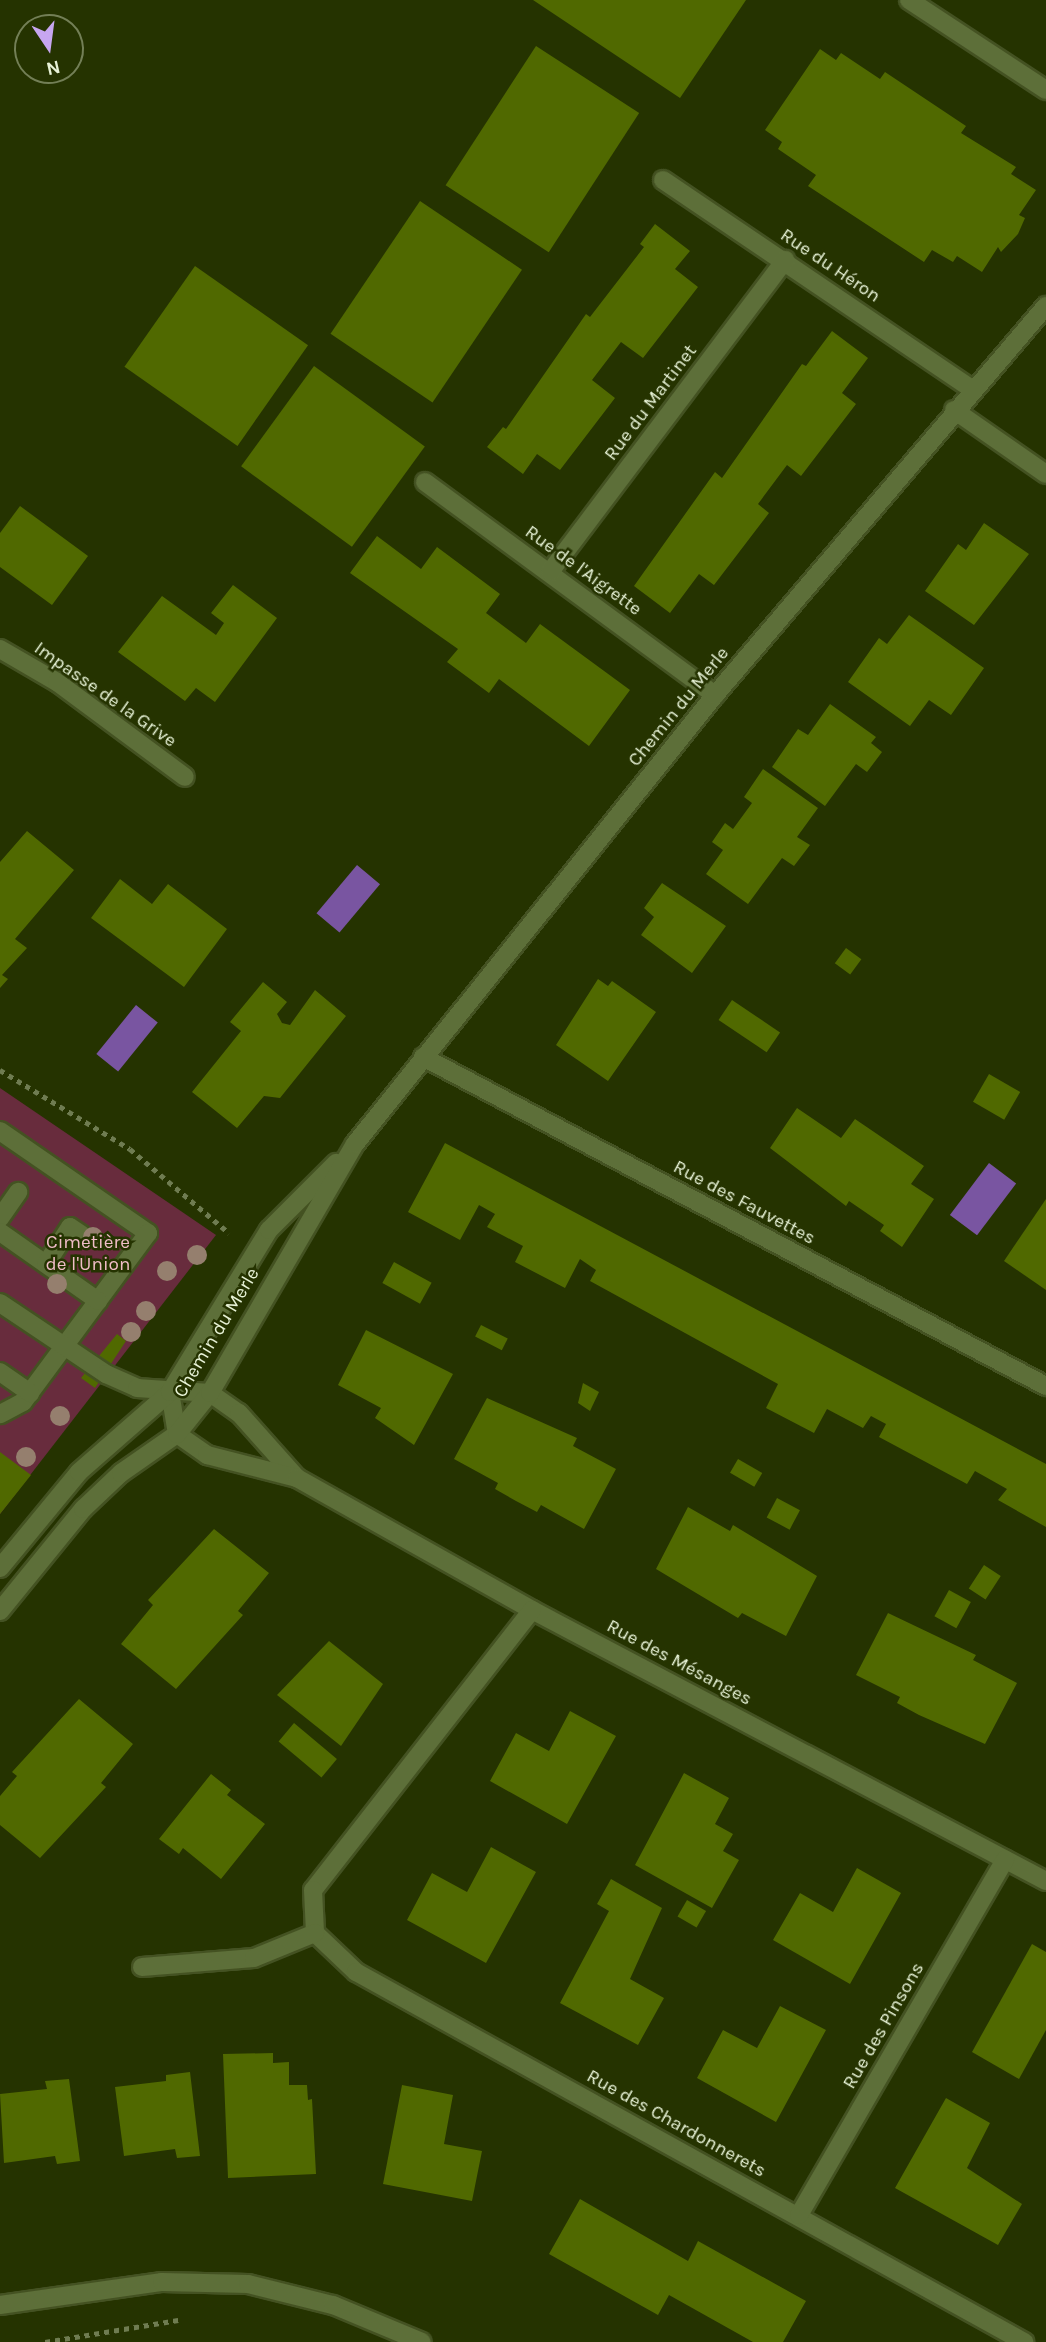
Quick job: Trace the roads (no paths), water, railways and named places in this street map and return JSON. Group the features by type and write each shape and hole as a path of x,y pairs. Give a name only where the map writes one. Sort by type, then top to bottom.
{"street":[{"path":"909,0 1046,90"},
{"name":"Rue du Héron","path":"663,180 972,389"},
{"name":"Rue du Martinet","path":"550,572 785,260"},
{"name":"Chemin du Merle","path":"0,1568 79,1472 170,1392 269,1230 355,1143 715,695 954,410 1046,306"},
{"path":"954,410 1046,474"},
{"name":"Rue de l'Aigrette","path":"425,482 715,695"},
{"name":"Impasse de la Grive","path":"0,649 57,682 185,777"},
{"name":"Rue des Fauvettes","path":"423,1057 1046,1387"},
{"path":"0,1131 148,1233 30,1393 0,1414"},
{"name":"Chemin du Merle","path":"0,1611 83,1509 121,1473 177,1434 210,1393 355,1143"},
{"path":"0,1218 18,1192"},
{"path":"46,1264 71,1227 82,1235"},
{"path":"0,1232 99,1301"},
{"path":"0,1303 64,1347 137,1388 210,1393"},
{"path":"0,1372 30,1393"},
{"path":"170,1392 177,1434"},
{"name":"Rue des Mésanges","path":"210,1393 239,1413 297,1478"},
{"name":"Rue des Mésanges","path":"177,1434 207,1455 297,1478 532,1610 1046,1881"},
{"path":"142,1967 254,1958 315,1933 313,1890 532,1610"},
{"name":"Rue des Pinsons","path":"799,2215 1005,1859"},
{"name":"Rue des Chardonnerets","path":"315,1933 356,1972 1024,2342"},
{"path":"0,2305 162,2282 248,2284 333,2305 422,2342"}],"park label":[{"name":"Cimetière de l'Union","path":"88,1254"}]}
